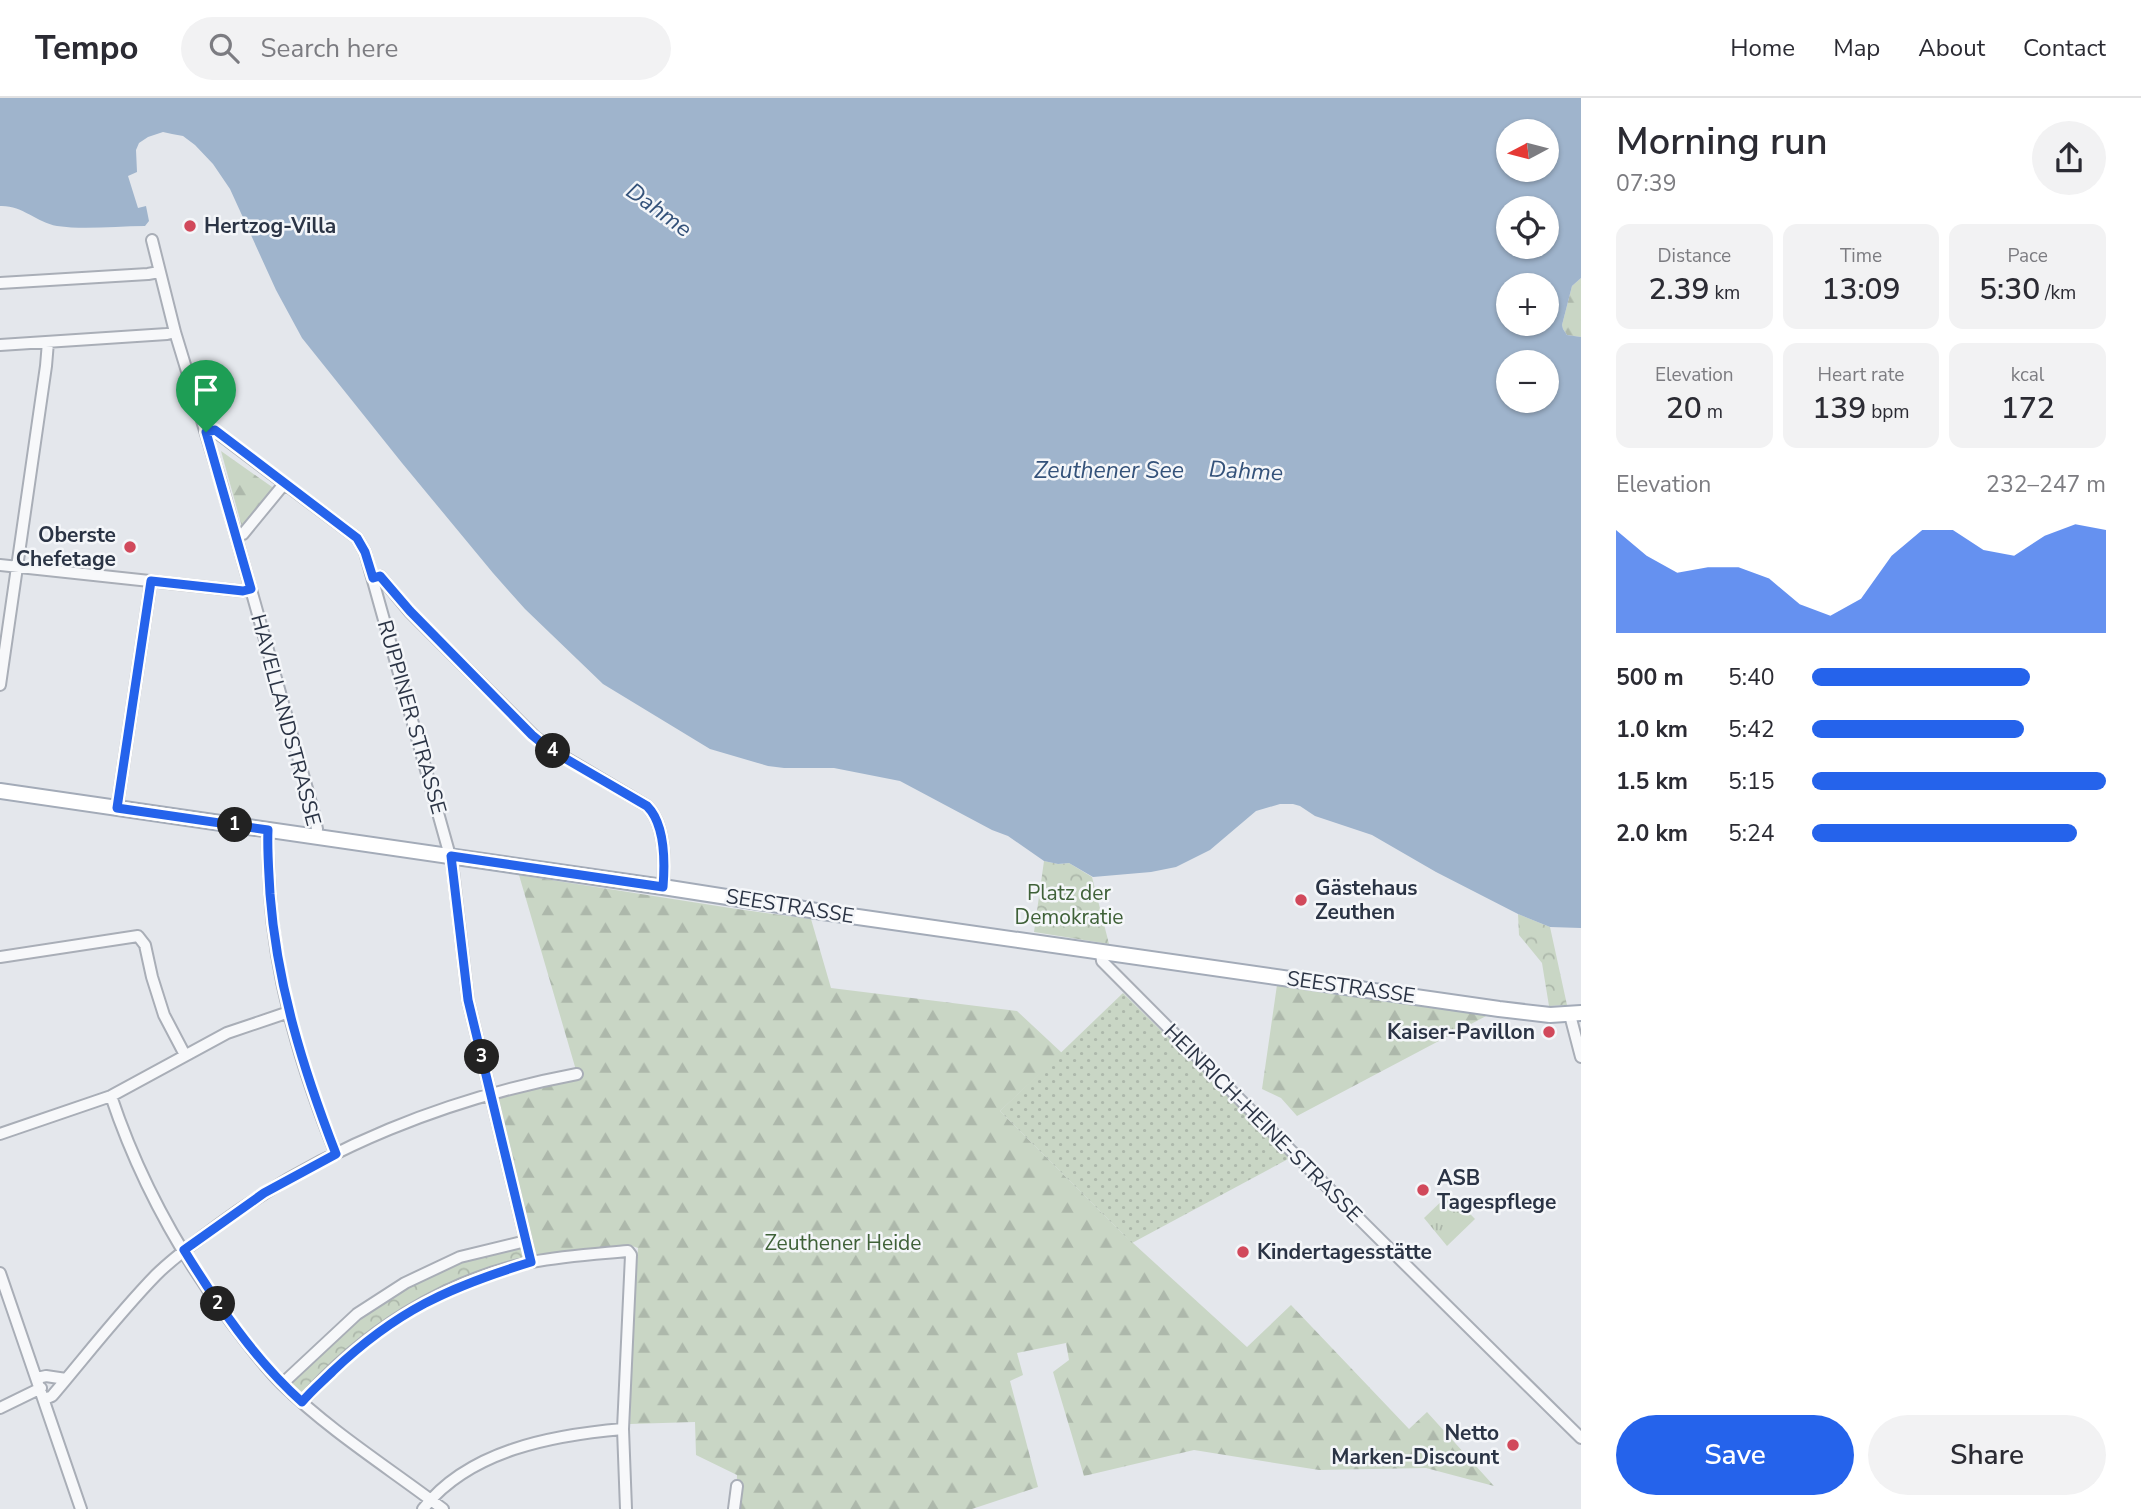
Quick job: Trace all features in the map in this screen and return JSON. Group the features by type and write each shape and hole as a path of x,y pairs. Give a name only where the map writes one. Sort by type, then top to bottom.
{"main road":[{"name":"SEESTRASSE","path":"0,790 1101,953 1530,1013 1576,1014"}],"street":[{"name":"HAVELLANDSTRASSE","path":"152,240 175,332 236,536 315,818 316,836"},
{"path":"0,283 159,272"},
{"path":"0,345 175,332"},
{"path":"0,685 48,342"},
{"name":"RUPPINER STRASSE","path":"206,432 215,430 357,538 365,552 451,856 468,1000 531,1262"},
{"path":"236,536 243,534 284,484"},
{"path":"0,565 243,591 251,589"},
{"path":"373,578 380,576 410,611 532,735 549,749 647,806 655,814 663,856 663,887"},
{"path":"117,808 151,581"},
{"path":"268,830 274,931 289,1012 308,1080 336,1154"},
{"path":"0,957 138,936 145,945 164,1015 185,1055"},
{"name":"HEINRICH-HEINE-STRASSE","path":"1101,953 1102,961 1581,1438"},
{"path":"0,1134 111,1096 227,1033 289,1012"},
{"path":"1576,1014 1581,1057"},
{"path":"41,1389 52,1396 156,1275 184,1250 264,1193 336,1154 426,1114 525,1084 577,1074"},
{"path":"111,1096 135,1159 157,1203 220,1307 252,1349 282,1384 302,1402 427,1504 443,1509"},
{"path":"282,1384 357,1314 397,1287 460,1257 526,1241"},
{"path":"302,1402 379,1330 451,1289 531,1262 587,1254 631,1252 623,1429 626,1509"},
{"path":"0,1273 81,1509"},
{"path":"0,1409 41,1389 46,1376 66,1379"},
{"path":"427,1504 457,1475 502,1453 578,1434 623,1429"},
{"path":"734,1509 737,1486"}],"green space":[{"path":"1581,278 1581,337 1567,335 1562,325 1572,286"},
{"path":"221,451 275,489 242,527"},
{"name":"Platz der Demokratie","path":"1044,861 1069,863 1092,877 1109,944 1034,932"},
{"name":"Zeuthener Heide","path":"519,875 811,919 831,988 1017,1011 1062,1053 1000,1111 1122,1233 1247,1347 1291,1305 1409,1429 1427,1412 1494,1486 1426,1468 1319,1470 1194,1450 1084,1476 1053,1372 1069,1360 1066,1343 1017,1353 1023,1375 1010,1381 1038,1487 972,1509 736,1509 737,1475 696,1455 695,1422 630,1424 638,1248 629,1245 535,1256 497,1095 578,1077"},
{"path":"1518,914 1550,927 1567,1005 1549,1006 1542,963 1519,935"},
{"path":"1277,985 1488,1015 1297,1116 1281,1098 1262,1089"},
{"path":"1123,993 1290,1158 1132,1243 1000,1111"},
{"path":"1450,1193 1475,1219 1447,1246 1424,1218"},
{"path":"522,1246 526,1252 525,1260 434,1294 302,1395 288,1383 341,1331 399,1290 462,1260"}],"water":[{"name":"Zeuthener See","path":"0,98 1581,98 1581,278 1572,286 1562,325 1567,335 1581,337 1581,928 1550,927 1518,914 1372,835 1315,816 1293,804 1280,804 1256,811 1210,850 1176,867 1093,877 1069,863 1044,861 1008,836 900,781 834,768 768,766 710,749 603,684 525,609 493,573 302,338 276,290 230,189 213,164 195,145 183,136 163,132 139,143 136,150 137,172 128,176 138,208 146,206 149,221 145,226 57,226 8,206 0,206"}],"place":[{"name":"Hertzog-Villa","path":"190,226"},
{"name":"Oberste Chefetage","path":"130,547"},
{"name":"Gästehaus Zeuthen","path":"1301,900"},
{"name":"Kaiser-Pavillon","path":"1549,1032"},
{"name":"ASB Tagespflege","path":"1423,1190"},
{"name":"Kindertagesstätte","path":"1243,1252"},
{"name":"Netto Marken-Discount","path":"1513,1445"}],"route":[{"path":"215,430 357,538 365,552 373,578 380,576 410,611 532,735 549,749 647,806 655,814 663,856 663,887 451,856 468,1000 531,1262 451,1289 401,1316 353,1352 302,1402 243,1338 206,1287 184,1250 264,1193 336,1154 305,1072 289,1015 271,910 268,830 117,808 151,581 243,591 251,589 206,432 215,430"}],"water label":[{"name":"Dahme","path":"659,210"},
{"name":"Dahme","path":"1246,471"}]}
